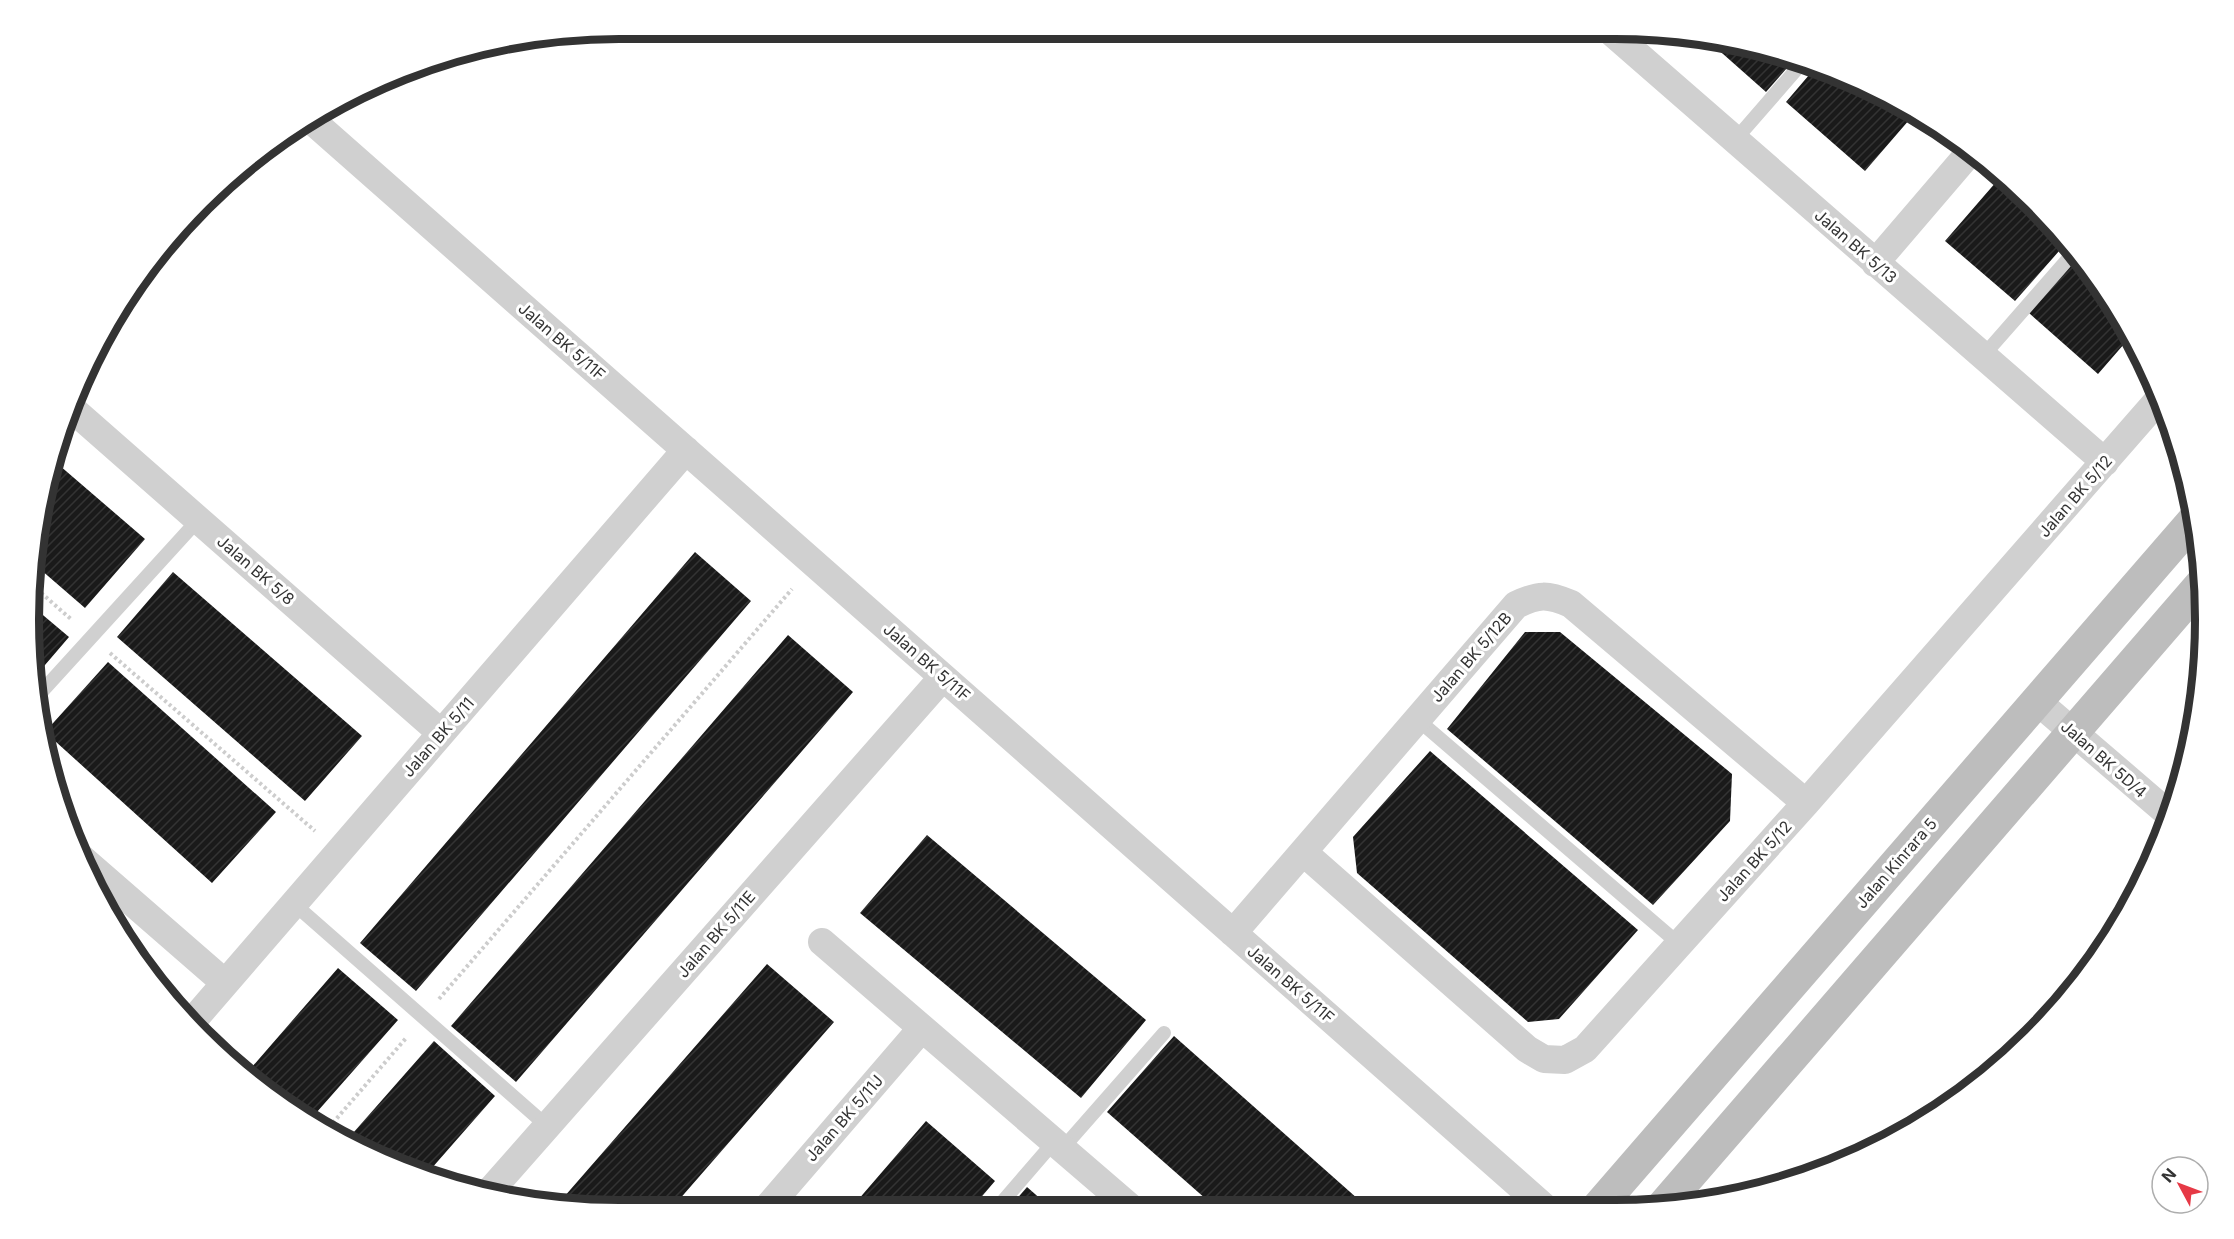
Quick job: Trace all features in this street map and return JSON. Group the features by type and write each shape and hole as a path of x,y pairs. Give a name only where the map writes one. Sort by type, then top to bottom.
{"main road":[{"name":"Jalan Kinrara 5","path":"1604,1200 2187,528"},
{"path":"1671,1197 2194,592"}],"street":[{"name":"Jalan BK 5/13","path":"1630,39 1735,140 2104,462"},
{"name":"Jalan BK 5/11F","path":"317,125 1536,1200"},
{"path":"1875,263 1966,157"},
{"name":"Jalan BK 5/12","path":"1303,852 1527,1049 1544,1059 1565,1060 1585,1049 1806,803 2154,405"},
{"name":"Jalan BK 5/8","path":"77,414 441,733"},
{"name":"Jalan BK 5/11","path":"196,1016 686,450"},
{"name":"Jalan BK 5/12B","path":"1233,933 1516,605 1535,596 1553,596 1571,604 1806,803"},
{"name":"Jalan BK 5/11E","path":"494,1186 943,677"},
{"name":"Jalan BK 5D/4","path":"2037,701 2163,809"},
{"path":"97,872 225,983"},
{"path":"822,942 1122,1200"},
{"name":"Jalan BK 5/11J","path":"774,1200 922,1028"}],"lane":[{"path":"1735,140 1797,69"},
{"path":"1983,356 2069,258"},
{"path":"43,690 198,520"},
{"path":"1418,719 1679,944"},
{"path":"293,903 547,1126"},
{"path":"1005,1200 1164,1033"}],"path":[{"path":"332,1124 814,563"},
{"path":"40,592 338,852"}],"building":[{"path":"1717,48 1789,66 1766,92"},
{"path":"1810,73 1837,83 1909,120 1865,171 1786,102"},
{"path":"1996,182 2025,209 2061,249 2015,301 1945,241"},
{"path":"2072,263 2097,297 2125,343 2098,374 2029,313"},
{"path":"60,466 145,539 85,608 41,570 50,506"},
{"path":"695,552 751,601 416,991 360,943"},
{"path":"173,572 362,736 305,801 117,637"},
{"path":"39,612 69,637 41,669"},
{"path":"1525,632 1560,632 1732,774 1730,821 1653,905 1447,729"},
{"path":"788,635 853,692 516,1082 451,1026"},
{"path":"108,662 276,812 212,883 51,738 49,727"},
{"path":"1430,751 1638,930 1559,1019 1528,1022 1357,873 1353,837"},
{"path":"927,835 1146,1020 1081,1098 860,913"},
{"path":"767,964 834,1022 679,1200 564,1197"},
{"path":"338,968 398,1020 316,1114 251,1068"},
{"path":"1174,1036 1359,1200 1207,1200 1107,1112"},
{"path":"434,1041 495,1096 431,1168 397,1156 352,1134"},
{"path":"926,1121 995,1181 979,1200 858,1200"},
{"path":"1027,1187 1042,1200 1016,1200"}]}
